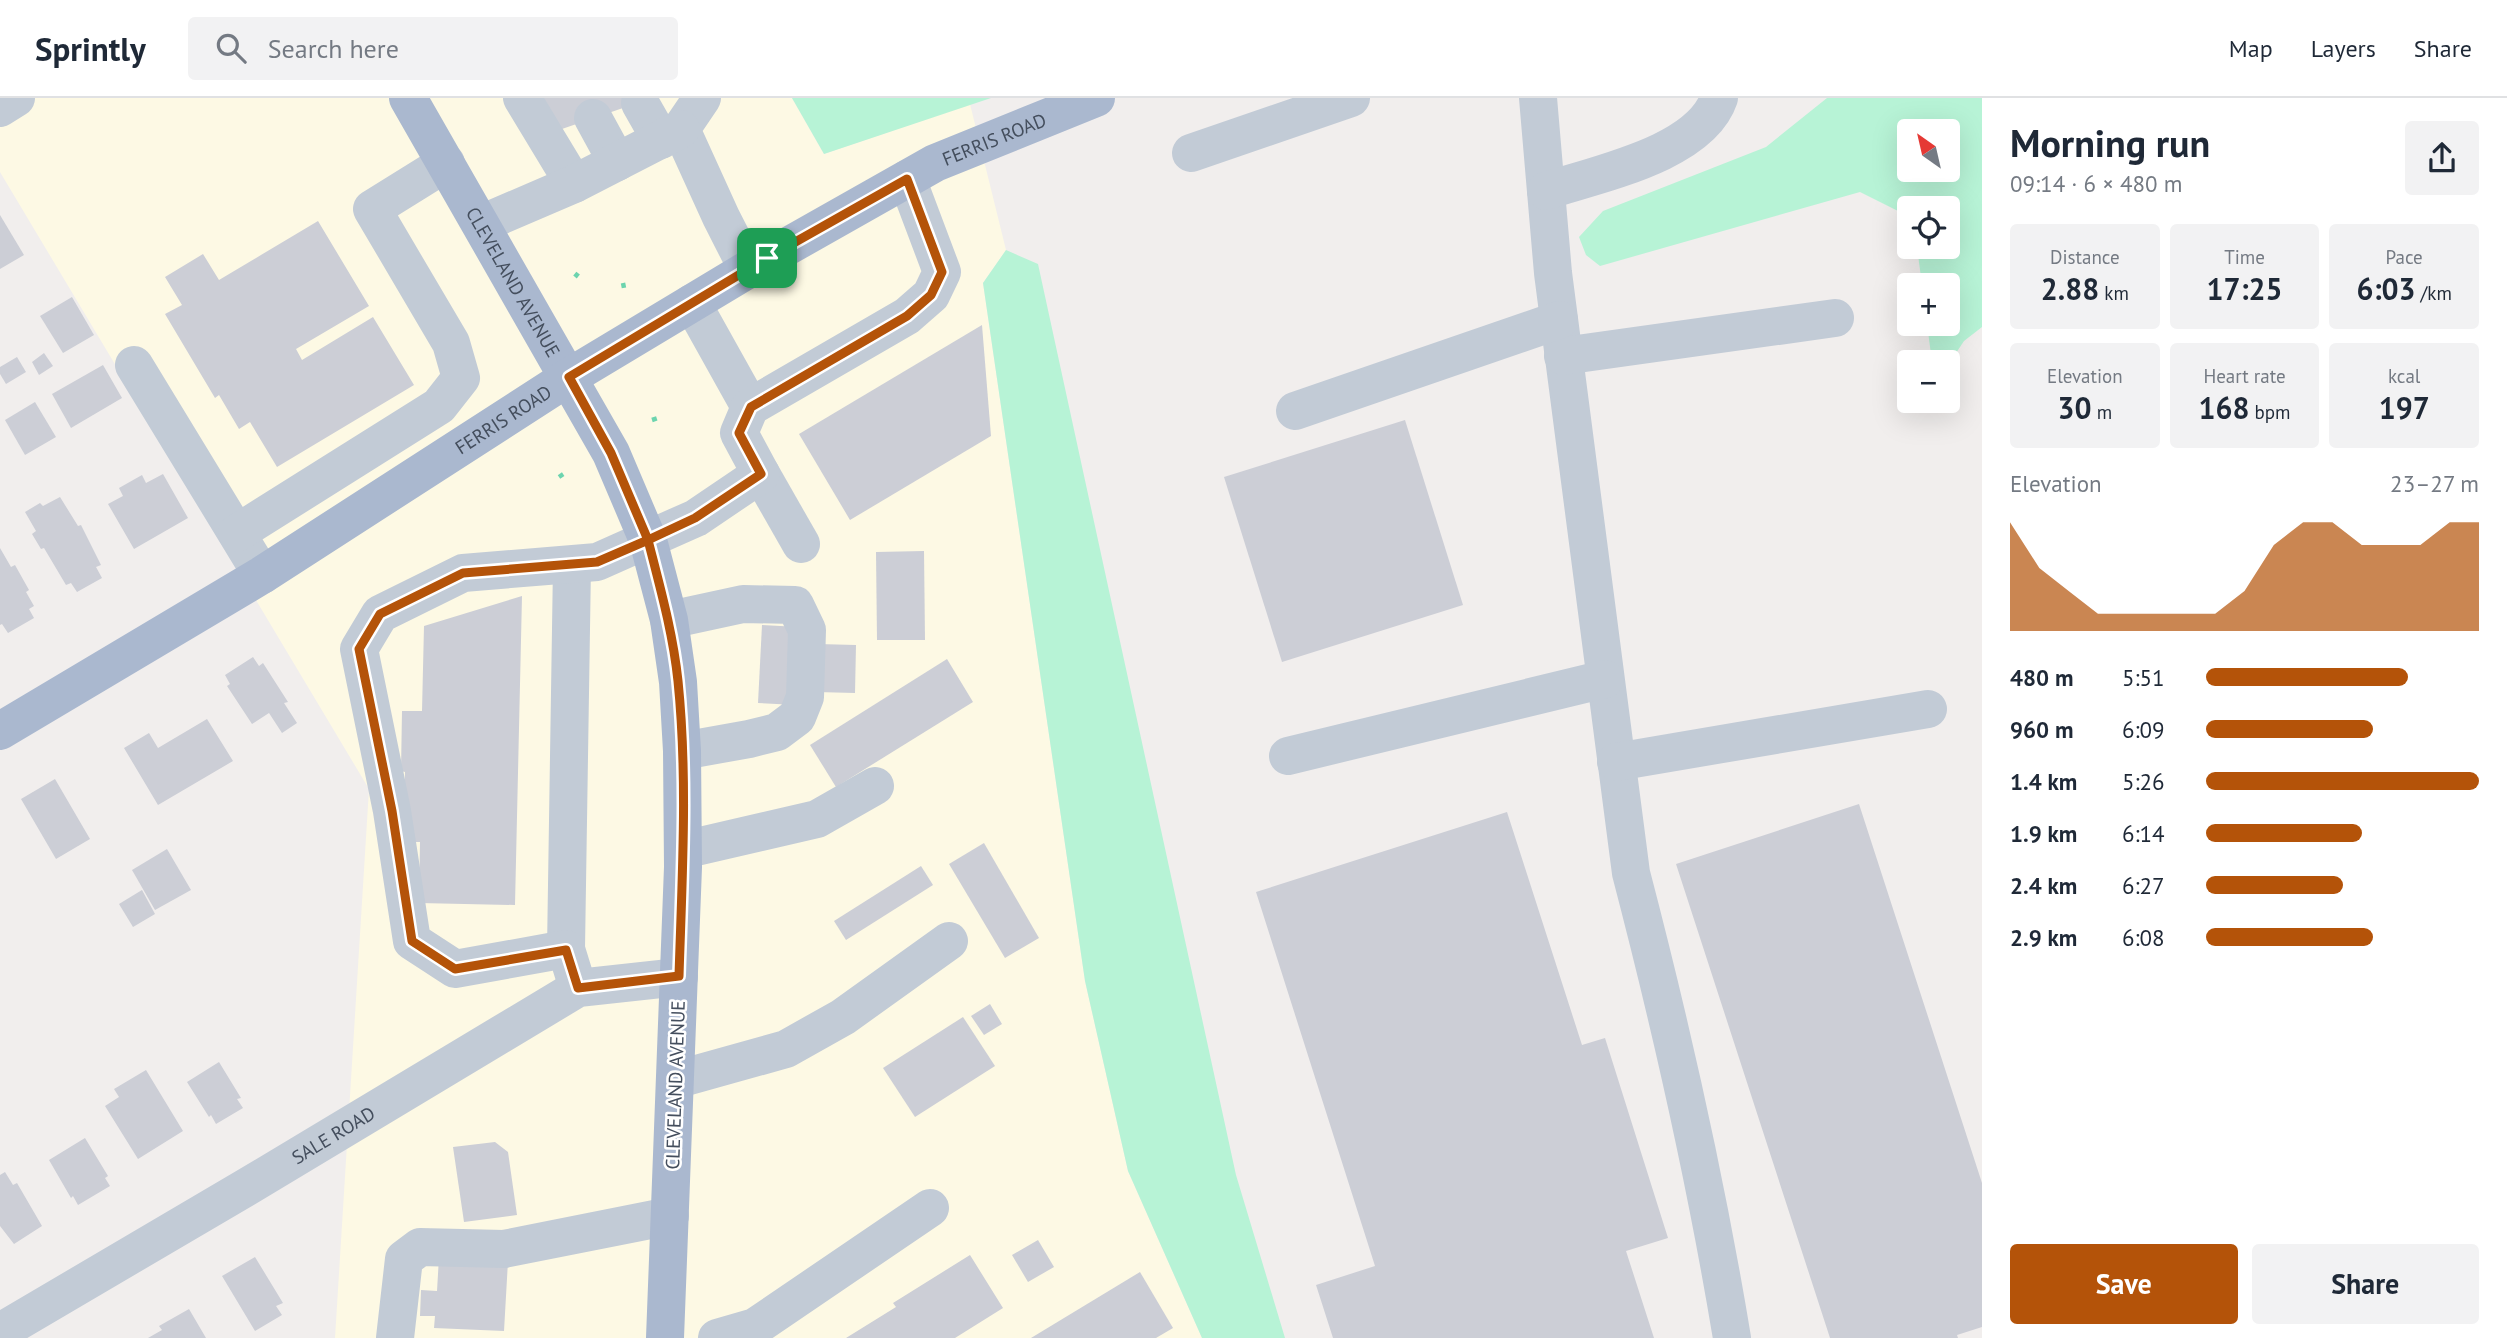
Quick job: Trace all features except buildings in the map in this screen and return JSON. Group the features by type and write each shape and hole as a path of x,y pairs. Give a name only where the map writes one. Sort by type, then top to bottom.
{"main road":[{"name":"CLEVELAND AVENUE","path":"408,98 611,453 648,540 669,620 678,682 683,850 665,1338"},
{"name":"FERRIS ROAD","path":"0,731 262,575 569,377 748,270 935,163 1096,98"}],"street":[{"path":"0,108 16,98"},
{"path":"522,98 574,184"},
{"path":"481,224 574,184 671,134 702,98"},
{"path":"1538,98 1561,338 1631,873 1655,964 1711,1215 1732,1338"},
{"path":"1546,191 1646,159 1686,139 1715,111 1719,98"},
{"path":"1191,153 1346,99"},
{"path":"640,103 671,134 721,218 748,270"},
{"path":"593,118 617,162"},
{"path":"237,533 439,406 461,378 451,343 372,209 446,163"},
{"path":"801,544 739,433 751,407 907,316 931,295 942,272 907,179"},
{"path":"692,303 751,407"},
{"path":"1295,411 1561,338 1835,318"},
{"path":"134,365 262,575"},
{"path":"566,950 455,969 412,941 392,811 359,649 380,614 463,573 597,562 695,518 761,474"},
{"path":"572,565 566,950 578,988"},
{"path":"669,620 743,604 795,605 807,629 805,697 797,717 777,732 682,751"},
{"path":"1288,756 1605,679"},
{"path":"1616,762 1928,709"},
{"path":"683,850 817,819 875,786"},
{"path":"675,1080 786,1049 843,1017 949,942"},
{"name":"SALE ROAD","path":"0,1332 578,988 679,976"},
{"path":"717,1338 755,1327 930,1208"},
{"path":"395,1338 404,1259 420,1247 504,1249 670,1216"}],"path":[{"path":"575,277 579,272"}],"shaded area":[{"path":"5,98 792,98 824,154 970,104 1006,250 983,283 1085,981 1128,1171 1202,1338 335,1338 369,789 0,172 0,101"}],"green space":[{"path":"792,98 991,98 824,154"},
{"path":"1827,98 1982,98 1982,327 1964,341 1958,350 1930,350 1929,336 1960,336 1960,273 1920,273 1919,259 1960,259 1960,196 1897,196 1897,210 1860,192 1600,266 1586,255 1579,237 1603,211 1766,147"},
{"path":"1006,250 1038,264 1236,1175 1285,1338 1202,1338 1128,1171 1085,981 983,283"}],"route":[{"path":"767,258 569,377 611,453 648,540 597,562 463,573 380,614 359,649 392,811 412,941 455,969 566,950 578,988 679,976 683,850 678,682 669,620 648,540 695,518 761,474 739,433 751,407 907,316 931,295 942,272 907,179 767,258"}]}
